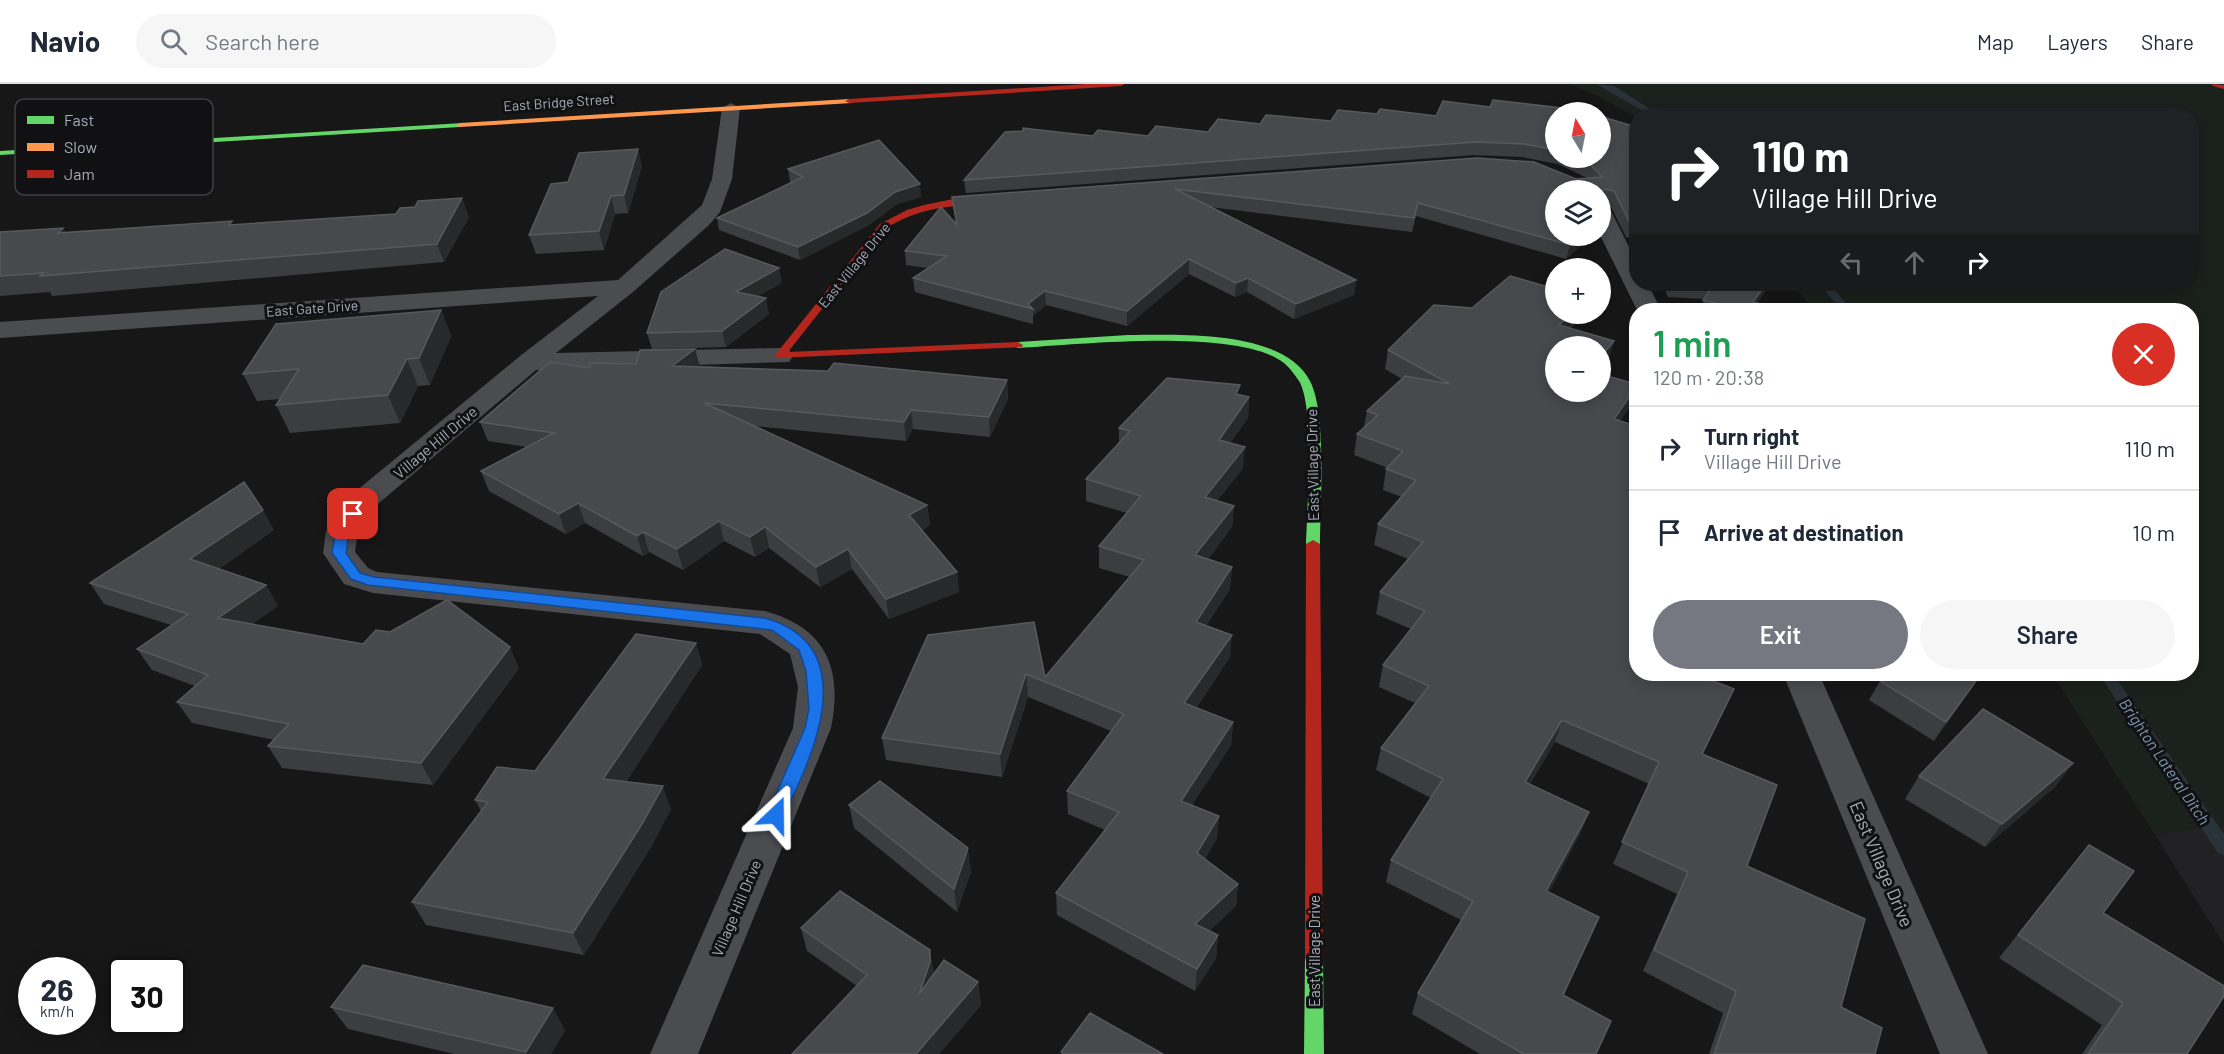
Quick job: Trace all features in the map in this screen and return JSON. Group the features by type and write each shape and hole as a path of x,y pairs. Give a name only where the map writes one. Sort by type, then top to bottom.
{"street":[{"name":"East Bridge Street","path":"213,140 1121,84"},
{"path":"2216,84 2224,87"},
{"name":"Village Hill Drive","path":"674,1054 812,728 817,709 814,671 805,647 777,627 765,623 373,582 356,576 339,553 342,531 362,503 529,362 625,287 701,220 712,207 722,178 731,108"},
{"name":"East Bridge Street","path":"0,153 15,152"},
{"name":"East Village Drive","path":"780,356 883,226 894,217 928,204 1011,197"},
{"path":"1611,234 1629,270"},
{"name":"East Gate Drive","path":"0,330 625,287"},
{"name":"East Village Drive","path":"529,362 780,356 1200,337 1249,345 1281,356 1298,368 1308,387 1314,422 1314,1054"},
{"name":"East Village Drive","path":"1804,681 1964,1054"}],"shaded area":[{"path":"1568,84 2224,84 2224,824 2155,835 2056,681 2199,681 2199,303 1807,303 1798,291 2199,291 2199,108 1629,108 1629,113"},
{"path":"2224,824 2224,944 2155,835"}],"building":[{"path":"1493,100 1545,106 1545,148 1525,144 1476,142 964,180 1005,132 1023,131 1023,128 1093,136 1098,130 1148,136 1156,126 1208,132 1218,119 1260,124 1266,115 1331,121 1338,110 1377,114 1380,109 1436,116 1443,101 1490,107"},
{"path":"1611,119 1629,125 1629,221 1614,191 1611,190 1611,180 1545,180 1545,238 1418,203 1414,218 1175,189 1356,280 1296,304 1248,278 1236,283 1189,259 1127,311 1045,291 1028,304 1033,309 913,278 947,256 905,251 941,207 957,225 952,197 1477,158 1534,162 1576,179 1602,177 1594,168 1611,168"},
{"path":"879,140 920,184 895,192 867,213 798,247 717,218 803,177 788,169"},
{"path":"638,149 624,195 611,196 599,231 529,235 551,184 568,182 579,153"},
{"path":"462,198 437,244 40,276 44,273 0,276 0,232 63,228 58,233 232,221 229,225 396,214 400,208 415,207 418,201"},
{"path":"725,249 779,268 736,292 766,298 722,331 647,333 661,292"},
{"path":"1510,276 1545,286 1545,324 1560,324 1597,336 1545,336 1545,402 1611,402 1611,377 1629,382 1629,397 1614,419 1629,424 1629,681 1713,681 1734,689 1702,754 1777,785 1747,866 1865,919 1841,1007 1882,1028 1875,1054 1714,1054 1736,991 1654,950 1688,872 1622,842 1659,762 1562,720 1525,782 1589,812 1546,891 1599,917 1563,995 1611,1021 1596,1054 1524,1054 1418,993 1473,901 1391,860 1443,779 1381,748 1429,686 1383,665 1425,611 1380,592 1423,542 1378,524 1416,480 1386,469 1403,451 1357,434 1378,415 1367,411 1405,376 1450,384 1388,350 1434,305 1472,308"},
{"path":"1710,291 1761,291 1753,302 1757,303 1715,303 1703,300"},
{"path":"441,310 419,358 407,359 388,395 276,405 299,369 243,374 276,324"},
{"path":"695,349 672,366 828,371 834,363 1007,380 989,417 911,410 904,422 704,403 927,505 909,515 957,572 886,599 848,549 816,567 765,527 750,537 719,521 677,549 643,532 637,536 578,503 559,514 481,471 554,433 480,422 550,362 590,368 590,363 636,364 640,350"},
{"path":"1167,378 1240,385 1236,394 1249,397 1219,440 1245,447 1205,497 1234,506 1195,555 1232,567 1196,622 1232,635 1184,703 1233,722 1181,801 1219,816 1197,853 1238,884 1195,924 1218,935 1197,969 1056,893 1119,812 1067,791 1124,714 1026,674 1000,754 882,738 928,635 1034,622 1045,677 1144,560 1099,546 1141,496 1086,479 1130,431 1119,428"},
{"path":"244,482 263,510 190,559 266,585 218,618 363,644 376,630 390,632 447,600 510,647 421,763 268,746 289,724 177,702 208,675 137,649 188,614 90,583"},
{"path":"636,634 696,643 603,779 663,786 642,824 573,933 412,902 488,802 475,800 497,767 535,771"},
{"path":"1880,681 1976,681 1946,722"},
{"path":"1983,709 2073,763 2002,824 1919,776"},
{"path":"880,781 968,848 954,889 849,805"},
{"path":"2089,845 2134,871 2103,913 2224,986 2224,996 2187,1054 2088,1054 2123,1003 2018,935"},
{"path":"840,891 930,950 930,962 919,994 944,960 978,982 916,1054 792,1054 867,975 801,928"},
{"path":"363,965 553,1008 526,1052 331,1007"},
{"path":"1090,1013 1163,1054 1064,1054 1061,1052"}],"waterway":[{"name":"Brighton Lateral Ditch","path":"1600,84 1645,108"},
{"name":"Brighton Lateral Ditch","path":"1830,291 1841,303"},
{"name":"Brighton Lateral Ditch","path":"2111,681 2224,848"}],"traffic: fast":[{"path":"213,140 460,125"},
{"path":"0,153 15,152"},
{"path":"1018,345 1128,338 1174,338 1218,341 1257,348 1287,361 1305,381 1313,416 1315,461 1313,544"},
{"path":"1314,958 1314,1054"}],"traffic: slow":[{"path":"460,125 849,101"}],"traffic: jam":[{"path":"849,101 1121,84"},
{"path":"2216,84 2224,87"},
{"path":"998,198 924,207 883,226 780,356 1018,345"},
{"path":"1313,544 1314,958"}],"route":[{"path":"353,514 342,531 339,553 356,576 373,582 765,623 777,627 805,647 814,671 817,709 812,728 776,815"}]}
